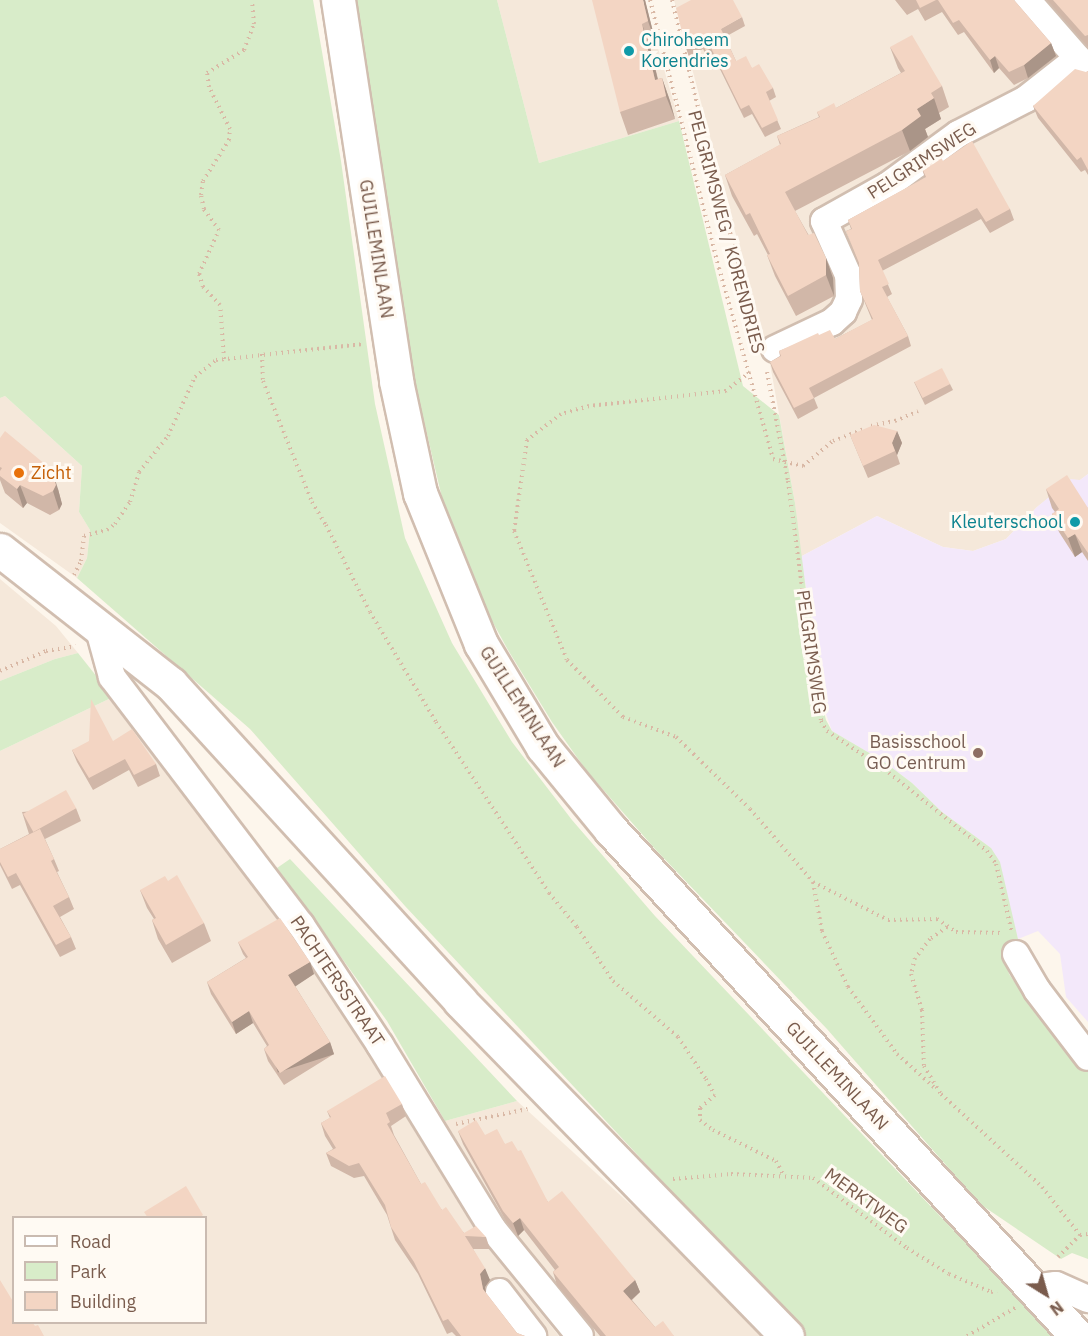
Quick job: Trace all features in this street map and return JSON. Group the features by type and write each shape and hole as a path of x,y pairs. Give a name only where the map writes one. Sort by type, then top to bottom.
{"main road":[{"name":"GUILLEMINLAAN","path":"338,0 391,344 420,493 481,644 543,747 610,831 1077,1336"},
{"path":"0,550 171,684 460,1001 558,1104 787,1336"}],"street":[{"path":"1027,0 1083,64"},
{"name":"PELGRIMSWEG","path":"767,353 790,329 832,322 843,312 849,299 848,275 815,226 886,186 958,134 1026,99 1083,64"},
{"name":"PACHTERSSTRAAT","path":"98,626 112,677 301,925 380,1045 492,1228 580,1336"},
{"path":"1014,944 1038,990 1088,1057"},
{"path":"1032,1288 1056,1285 1088,1299"},
{"path":"499,1292 533,1336"}],"path":[{"path":"225,358 220,305 203,287 199,274 219,230 204,209 201,195 203,181 229,140 230,129 209,87 207,73 244,50 254,24 252,0"},
{"name":"PELGRIMSWEG / KORENDRIES","path":"650,0 770,451 773,459 785,463"},
{"name":"PELGRIMSWEG","path":"672,0 713,170 767,353 785,463 807,626 816,664 816,689 821,721 827,731 884,769 987,851 996,864 1014,944"},
{"path":"60,596 81,561 84,536 107,530 115,524 130,502 139,472 168,436 195,377 216,360 370,342 391,344"},
{"path":"262,354 263,381 312,502 370,612 436,722 549,893 577,927 612,981 678,1037 706,1079 715,1095 700,1108 700,1120 713,1130 776,1161 784,1176"},
{"path":"750,372 726,391 589,406 561,414 527,440 514,531 567,660 623,717 676,737 750,809 813,882 888,920 937,919 956,932 1014,944"},
{"path":"785,463 803,466 833,441 918,411"},
{"path":"0,671 46,651 85,645 98,626"},
{"path":"813,882 822,931 848,987 897,1054 1042,1187 1080,1234"},
{"path":"941,1094 924,1066 922,1010 911,974 915,958 930,939 948,926"},
{"path":"458,1124 558,1104"},
{"name":"MERKTWEG","path":"636,1183 731,1174 813,1178 907,1248 949,1274 991,1292 1032,1288"},
{"path":"1058,1257 1080,1234 1088,1234"},
{"path":"967,1336 1008,1314"}],"shaded area":[{"path":"497,0 644,0 679,121 539,163"},
{"path":"674,0 1010,0 1088,90 1088,474 1080,480 1071,480 1037,507 1006,539 973,551 943,547 877,516 800,557 795,503 770,364"},
{"path":"5,396 82,466 79,512 90,530 87,558 77,578 0,523 0,398"},
{"name":"Basisschool GO Centrum","path":"1088,474 1088,1022 1066,997 1060,954 1038,931 1018,939 991,848 942,812 912,783 883,761 832,731 821,700 822,665 800,557 877,516 943,547 973,551 1006,539 1037,507 1071,479 1080,480"},
{"path":"0,579 56,626 78,653 55,659 0,681"},
{"path":"113,697 279,916 357,1032 515,1281 559,1336 0,1336 0,751"},
{"path":"517,1101 744,1308 769,1336 590,1336 488,1209 445,1121"}],"green space":[{"path":"0,0 313,0 341,161 375,404 405,538 452,643 512,742 572,820 655,916 1054,1336 804,1336 405,906 250,729 77,578 87,558 90,530 79,512 82,466 5,396 0,398"},
{"path":"355,0 497,0 539,163 679,121 743,386 779,415 795,503 807,598 822,665 821,700 826,720 832,731 883,761 912,783 942,812 991,848 1000,862 1018,939 1005,951 1009,974 1038,1015 1088,1069 1088,1259 1072,1253 1061,1259 980,1204 827,1029 655,849 586,770 552,722 508,650 467,575 443,502 410,362"},
{"path":"78,653 113,697 0,751 0,681 55,659"},
{"path":"290,859 517,1101 445,1121 387,1021 277,868"}],"building":[{"name":"Chiroheem Korendries","path":"592,0 643,0 648,21 642,24 655,80 662,78 666,96 620,112"},
{"path":"691,0 733,0 742,17 721,29 736,61 746,56 752,68 759,64 773,88 766,92 778,120 762,128 749,105 741,109 711,48 706,51 700,40 686,48 676,8"},
{"path":"916,0 936,0 920,8"},
{"path":"938,0 1014,0 1051,43 1024,65 1009,72 995,56 990,60 959,20 953,23"},
{"path":"1053,0 1088,0 1088,35 1085,36"},
{"path":"912,35 942,86 931,93 934,98 917,109 921,116 902,130 785,192 808,235 814,233 826,258 826,275 788,296 767,255 770,254 750,213 746,215 725,175 781,144 777,136 820,117 817,112 834,103 836,108 905,71 890,47"},
{"path":"1075,69 1088,71 1088,170 1081,157 1077,160 1033,106"},
{"path":"972,141 1010,209 986,222 977,208 878,260 889,284 882,287 908,336 809,388 814,398 794,408 770,362 781,356 779,351 830,330 835,339 873,319 860,291 859,263 846,231 852,229 848,220 926,177 921,166 939,153 943,161"},
{"path":"942,368 950,384 923,398 914,382"},
{"path":"874,425 897,431 892,443 895,451 863,466 850,435"},
{"path":"5,431 52,470 56,485 53,491 43,496 20,485 17,489 0,476 2,468 0,467 0,438"},
{"name":"Kleuterschool","path":"1067,475 1088,508 1088,553 1075,534 1068,538 1052,514 1059,509 1046,489"},
{"path":"91,699 113,741 132,729 156,764 134,775 125,759 89,778 72,750 89,741"},
{"path":"66,790 76,808 33,832 23,814"},
{"path":"40,829 54,859 51,861 69,897 53,906 71,937 56,945 16,873 8,877 0,862 0,849"},
{"path":"177,875 204,923 166,945 152,920 156,918 140,890 165,876 168,881"},
{"path":"280,918 310,962 288,975 330,1042 280,1073 264,1049 269,1045 249,1011 232,1022 207,982 248,957 238,942"},
{"path":"385,1076 402,1104 386,1113 390,1122 387,1124 421,1184 425,1182 442,1210 446,1207 464,1233 476,1226 486,1237 465,1236 485,1268 480,1274 483,1289 517,1333 525,1336 461,1336 448,1319 443,1321 414,1262 391,1227 385,1205 359,1163 349,1166 326,1153 336,1148 321,1123 331,1117 327,1111"},
{"path":"476,1120 485,1135 497,1129 505,1144 512,1141 518,1151 521,1150 548,1202 562,1191 635,1280 623,1291 655,1327 663,1321 674,1336 606,1336 553,1272 559,1267 520,1218 513,1223 503,1211 458,1131"},
{"path":"186,1186 203,1215 147,1216 144,1212"},
{"path":"0,1280 12,1300 12,1324 38,1325 44,1336 0,1336"}],"place":[{"name":"Chiroheem Korendries","path":"629,51"},
{"name":"Zicht","path":"19,473"},
{"name":"Kleuterschool","path":"1075,522"},
{"name":"Basisschool GO Centrum","path":"978,753"}]}
